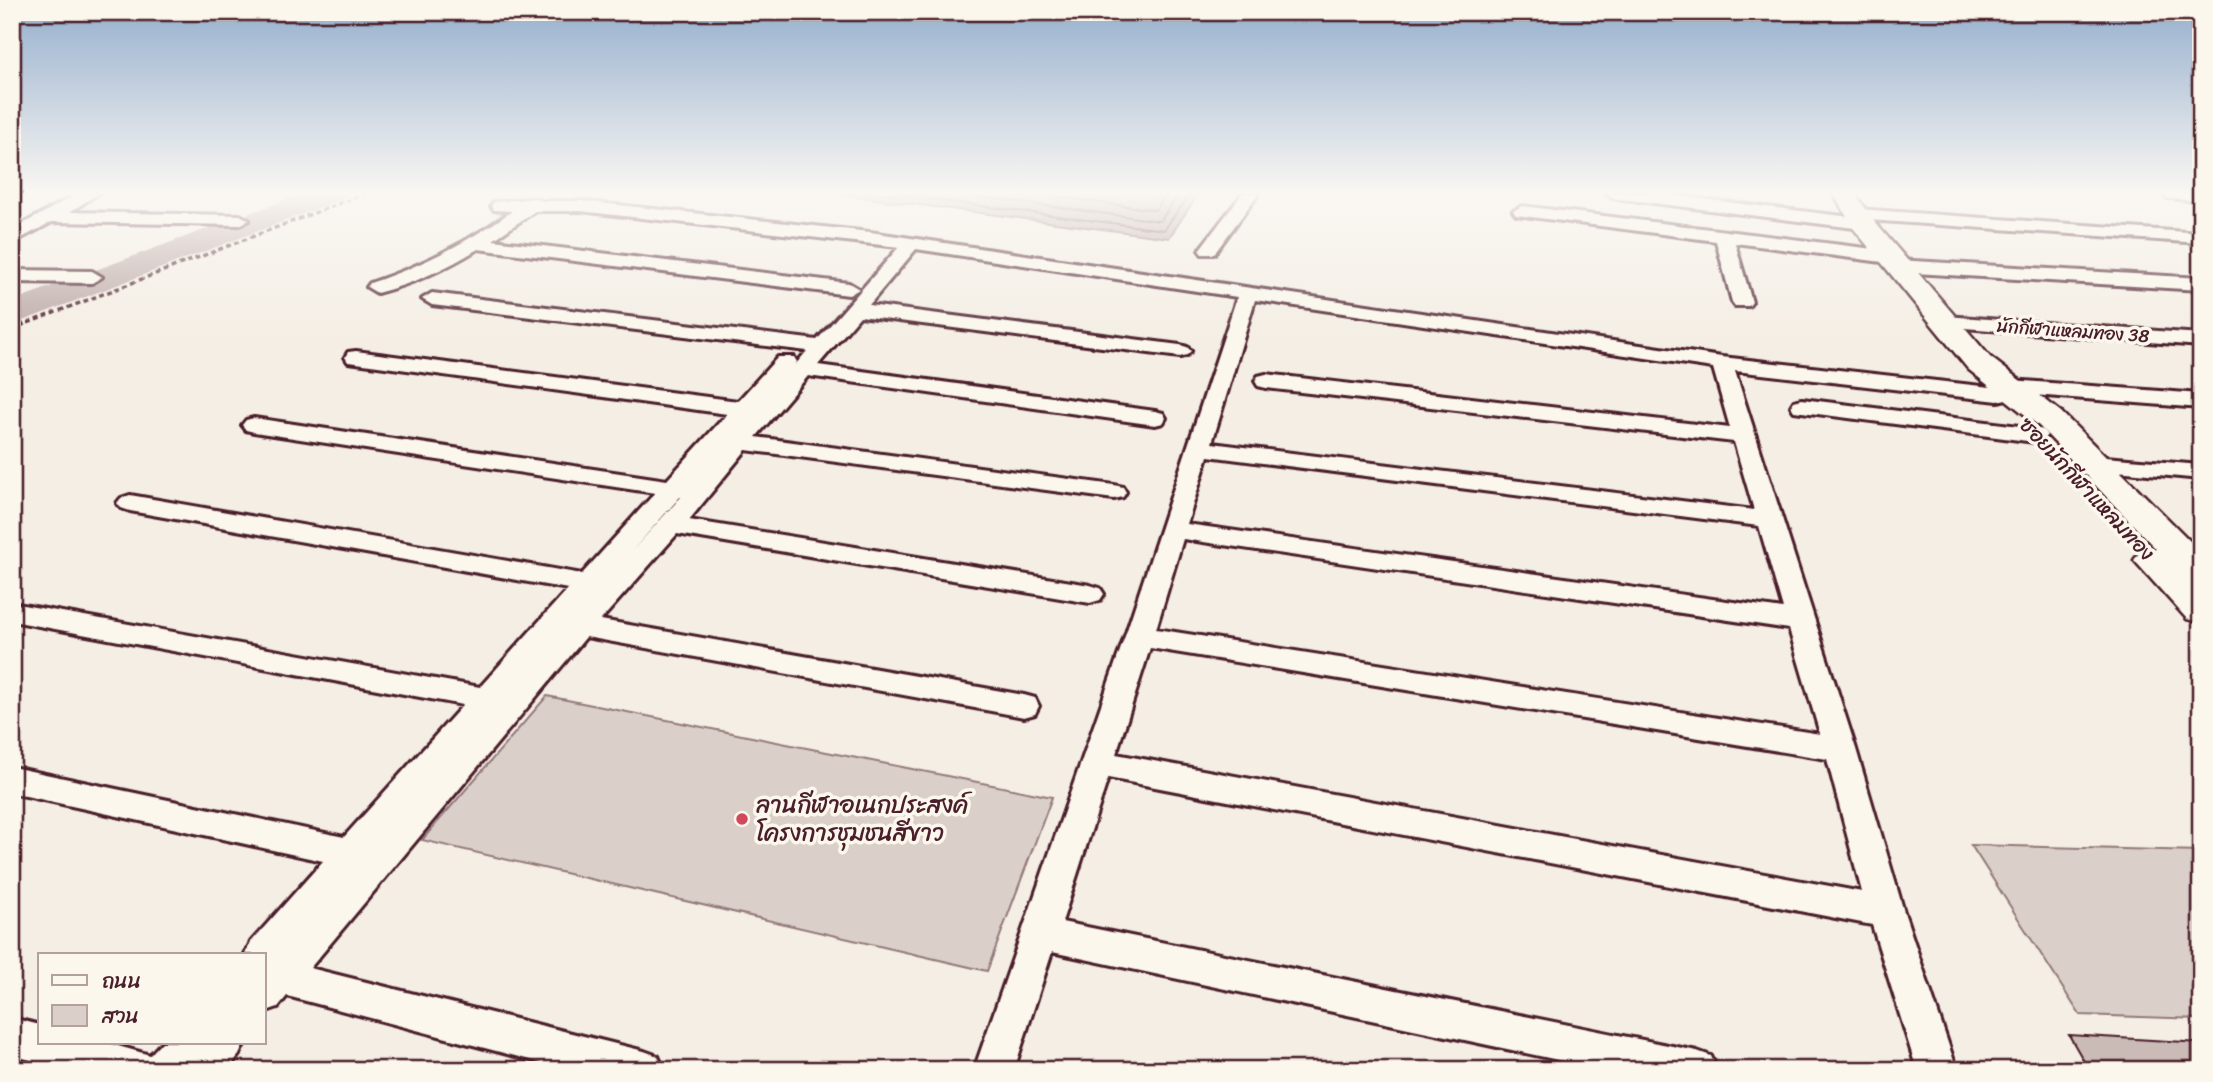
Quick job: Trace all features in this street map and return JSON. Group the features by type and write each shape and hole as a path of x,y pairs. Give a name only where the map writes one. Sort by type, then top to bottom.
{"street":[{"path":"268,975 500,701 588,584 741,442 852,299 900,243"},
{"path":"911,243 1721,363 2004,390 2201,401"},
{"path":"1208,250 1213,243"},
{"path":"1726,243 1742,302"},
{"path":"1768,243 1894,262 2201,284"},
{"name":"ซอยนักกีฬาแหลมทอง","path":"1879,243 2004,390 2035,435 2201,610"},
{"path":"377,287 434,268 479,244 1180,351"},
{"path":"12,276 92,278"},
{"path":"994,1070 1139,636 1247,295"},
{"path":"432,299 809,353 1155,418"},
{"name":"นักกีฬาแหลมทอง 38","path":"1945,323 2201,340"},
{"path":"268,975 351,853 500,701 579,626 670,526 687,491 744,409 809,353"},
{"path":"356,357 744,409"},
{"path":"1721,363 1798,621 1840,749 1886,912 1937,1070"},
{"path":"1266,381 1743,436"},
{"name":"ซอยนักกีฬาแหลมทอง","path":"2004,390 2050,419 2195,563"},
{"path":"1802,406 2035,435"},
{"path":"254,425 687,491"},
{"path":"741,442 1114,492"},
{"path":"1197,448 1769,520"},
{"path":"2093,463 2201,472"},
{"path":"130,503 588,584"},
{"path":"670,526 1090,594"},
{"path":"1172,530 1798,621"},
{"path":"12,612 500,701"},
{"path":"579,626 1024,706"},
{"path":"1139,636 1840,749"},
{"path":"1096,764 1886,912"},
{"path":"12,780 351,853"},
{"path":"1038,933 1698,1070"},
{"path":"268,975 644,1070"},
{"path":"12,1035 38,1042"},
{"path":"44,1044 138,1070"},
{"path":"164,1070 186,1044"},
{"path":"201,1070 223,1044"}],"path":[{"path":"12,329 235,243"}],"green space":[{"name":"ลานกีฬาอเนกประสงค์ โครงการชุมชนสีขาว","path":"547,696 1052,797 987,971 422,840"},
{"path":"1971,845 2201,851 2201,1019 2080,1015"}],"building":[{"path":"2069,1035 2201,1043 2201,1070 2089,1070"}],"waterway":[{"path":"12,314 198,243"}],"place":[{"name":"ลานกีฬาอเนกประสงค์ โครงการชุมชนสีขาว","path":"742,819"}]}
